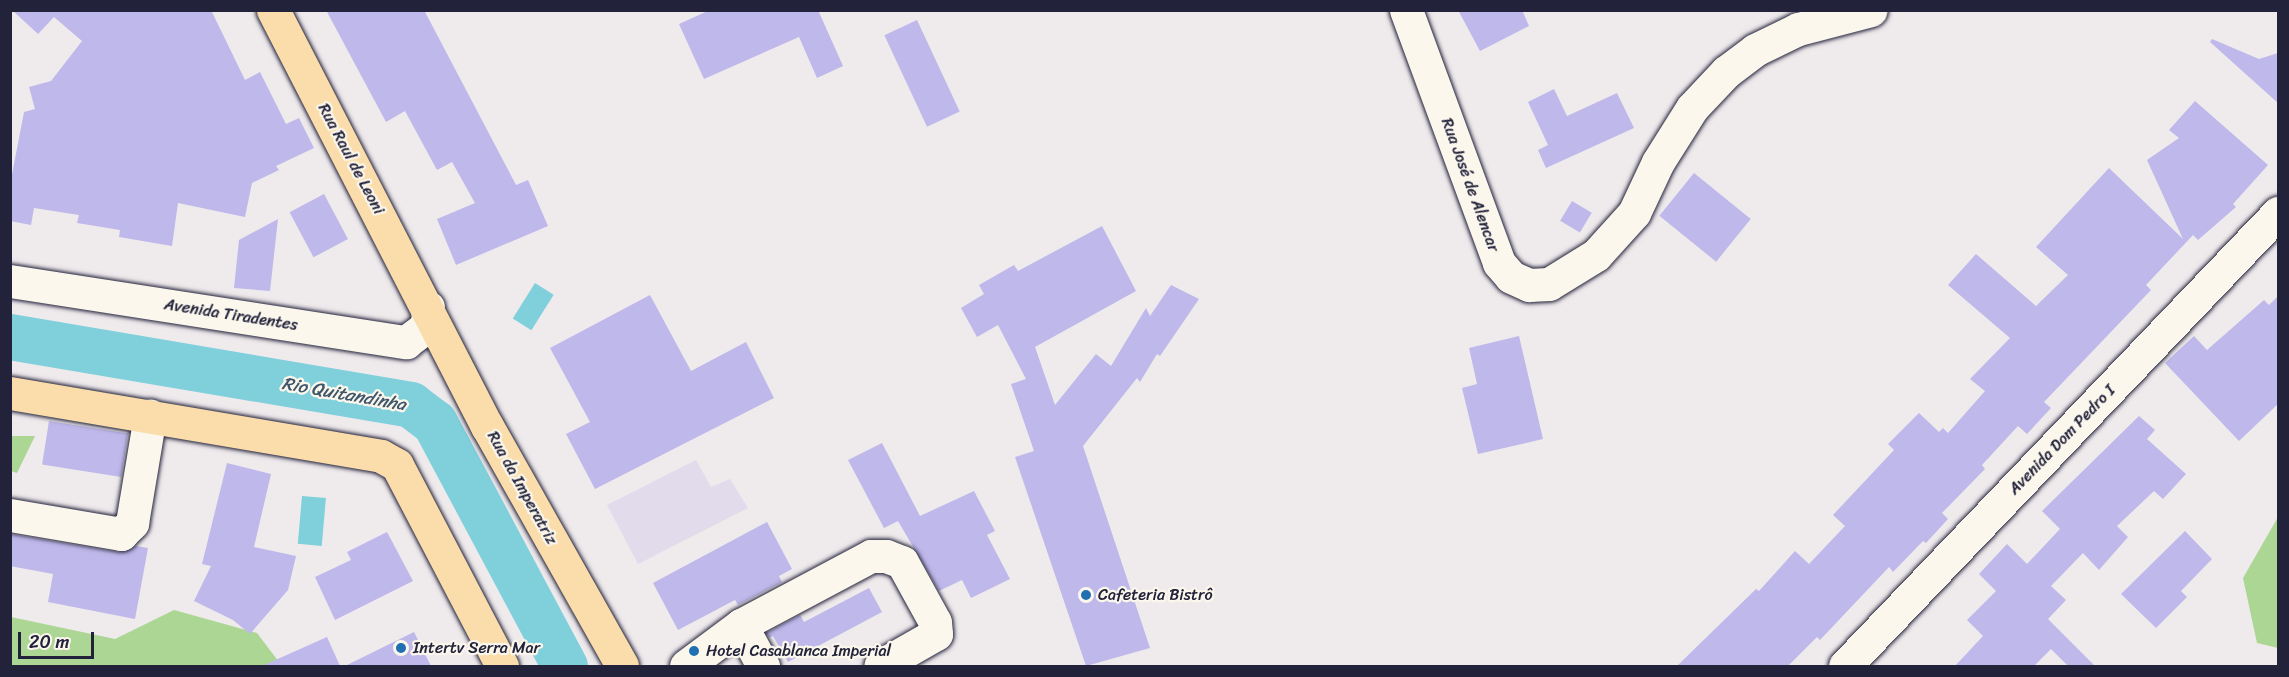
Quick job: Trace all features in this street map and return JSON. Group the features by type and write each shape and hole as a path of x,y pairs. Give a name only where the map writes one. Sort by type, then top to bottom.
{"main road":[{"name":"Rua Raul de Leoni","path":"273,10 428,307"},
{"name":"Rua da Imperatriz","path":"428,307 487,426 622,666"},
{"path":"10,393 381,456 397,465 502,666"}],"street":[{"name":"Rua José de Alencar","path":"1406,10 1499,263 1511,277 1529,285 1549,284 1596,255 1634,213 1658,162 1692,108 1726,72 1755,50 1798,29 1871,10"},
{"name":"Avenida Dom Pedro I","path":"1845,666 2278,213"},
{"name":"Avenida Tiradentes","path":"10,281 406,342 427,326 428,307"},
{"path":"10,515 121,534 132,523 150,416"},
{"path":"686,666 741,625 872,556 886,556 902,562 935,622 936,634 880,666"},
{"path":"741,625 763,666"}],"shaded area":[{"path":"696,460 711,487 730,479 748,508 638,564 607,505"}],"green space":[{"path":"11,436 35,436 17,473 11,471"},
{"path":"2278,517 2278,648 2257,643 2243,578"},
{"path":"174,610 257,633 282,666 11,666 11,617 115,639"}],"water":[{"path":"535,283 554,295 531,330 513,319"},
{"path":"302,496 326,498 322,546 298,544"}],"building":[{"path":"12,10 211,10 245,80 260,72 286,124 299,118 314,148 276,166 279,170 252,183 245,217 178,203 172,246 119,237 120,230 77,223 79,215 34,208 31,225 10,221 10,185 24,112 35,109 29,87 51,81 82,41 54,17 38,34"},
{"path":"326,10 424,10 516,185 528,180 548,226 456,265 437,219 475,203 452,162 437,170 405,111 386,122"},
{"path":"710,10 818,10 843,66 817,78 799,37 704,79 679,24"},
{"path":"1458,10 1522,10 1529,26 1480,51"},
{"path":"917,20 960,112 927,127 884,35"},
{"path":"2212,39 2259,59 2278,53 2278,103 2210,42"},
{"path":"1554,89 1567,116 1617,93 1634,128 1546,168 1538,150 1548,145 1528,102"},
{"path":"2195,101 2268,165 2233,204 2236,207 2198,240 2193,235 2146,285 2151,290 2044,402 2051,408 2027,434 2018,426 1982,465 1985,469 1942,513 1948,519 1926,543 1923,541 1893,572 1889,567 1820,640 1817,637 1788,666 1677,666 1756,589 1759,591 1795,551 1809,564 1845,526 1833,515 1894,450 1888,444 1919,413 1939,432 1943,428 1948,433 1985,391 1970,379 2010,338 1948,285 1976,254 2036,306 2068,275 2036,247 2109,168 2183,239 2147,160 2179,138 2169,130"},
{"path":"1694,173 1751,219 1716,262 1659,216"},
{"path":"324,194 348,239 314,257 290,212"},
{"path":"1572,201 1592,213 1580,233 1560,221"},
{"path":"278,219 270,291 234,288 239,240"},
{"path":"1102,226 1136,291 1035,347 1055,405 1096,354 1111,366 1146,308 1150,316 1171,285 1199,299 1160,356 1157,354 1140,382 1137,378 1083,446 1150,648 1086,666 1015,457 1034,451 1011,384 1026,379 998,325 977,337 961,308 984,294 979,285 1014,265 1018,271"},
{"path":"650,295 691,371 746,342 774,398 595,489 566,434 590,422 550,348"},
{"path":"2278,296 2278,404 2239,441 2165,363 2194,336 2207,350 2264,300 2269,305"},
{"path":"1519,336 1543,439 1478,454 1462,388 1477,384 1469,348"},
{"path":"2139,416 2155,430 2147,439 2186,474 2163,499 2154,491 2117,526 2128,537 2099,570 2083,553 2051,586 2066,600 2048,619 2095,666 2068,666 2051,649 2034,666 1955,666 1983,636 1967,620 1996,591 1979,574 2007,544 2027,564 2060,529 2042,511"},
{"path":"49,421 128,434 121,477 42,464"},
{"path":"882,443 920,516 974,491 995,531 987,535 1010,579 971,598 962,580 939,591 898,521 884,528 848,460"},
{"path":"227,463 271,474 254,547 296,556 288,590 250,634 233,620 194,601 211,566 202,564"},
{"path":"767,522 792,569 779,576 782,582 738,605 735,600 678,630 653,583"},
{"path":"2185,531 2212,559 2181,591 2187,597 2156,628 2121,594"},
{"path":"387,532 413,581 335,620 315,577 351,560 347,552"},
{"path":"10,534 118,552 136,546 148,548 135,619 48,602 53,574 10,566"},
{"path":"869,588 882,612 788,662 773,636 769,638 766,633 800,615 804,622"},
{"name":"Intertv Serra Mar","path":"414,632 431,666 345,666"},
{"path":"327,637 340,666 262,666"}],"waterway":[{"name":"Rio Quitandinha","path":"10,337 411,405 435,423 565,666"}],"place":[{"name":"Cafeteria Bistrô","path":"1086,595"},
{"name":"Intertv Serra Mar","path":"401,648"},
{"name":"Hotel Casablanca Imperial","path":"694,651"}]}
